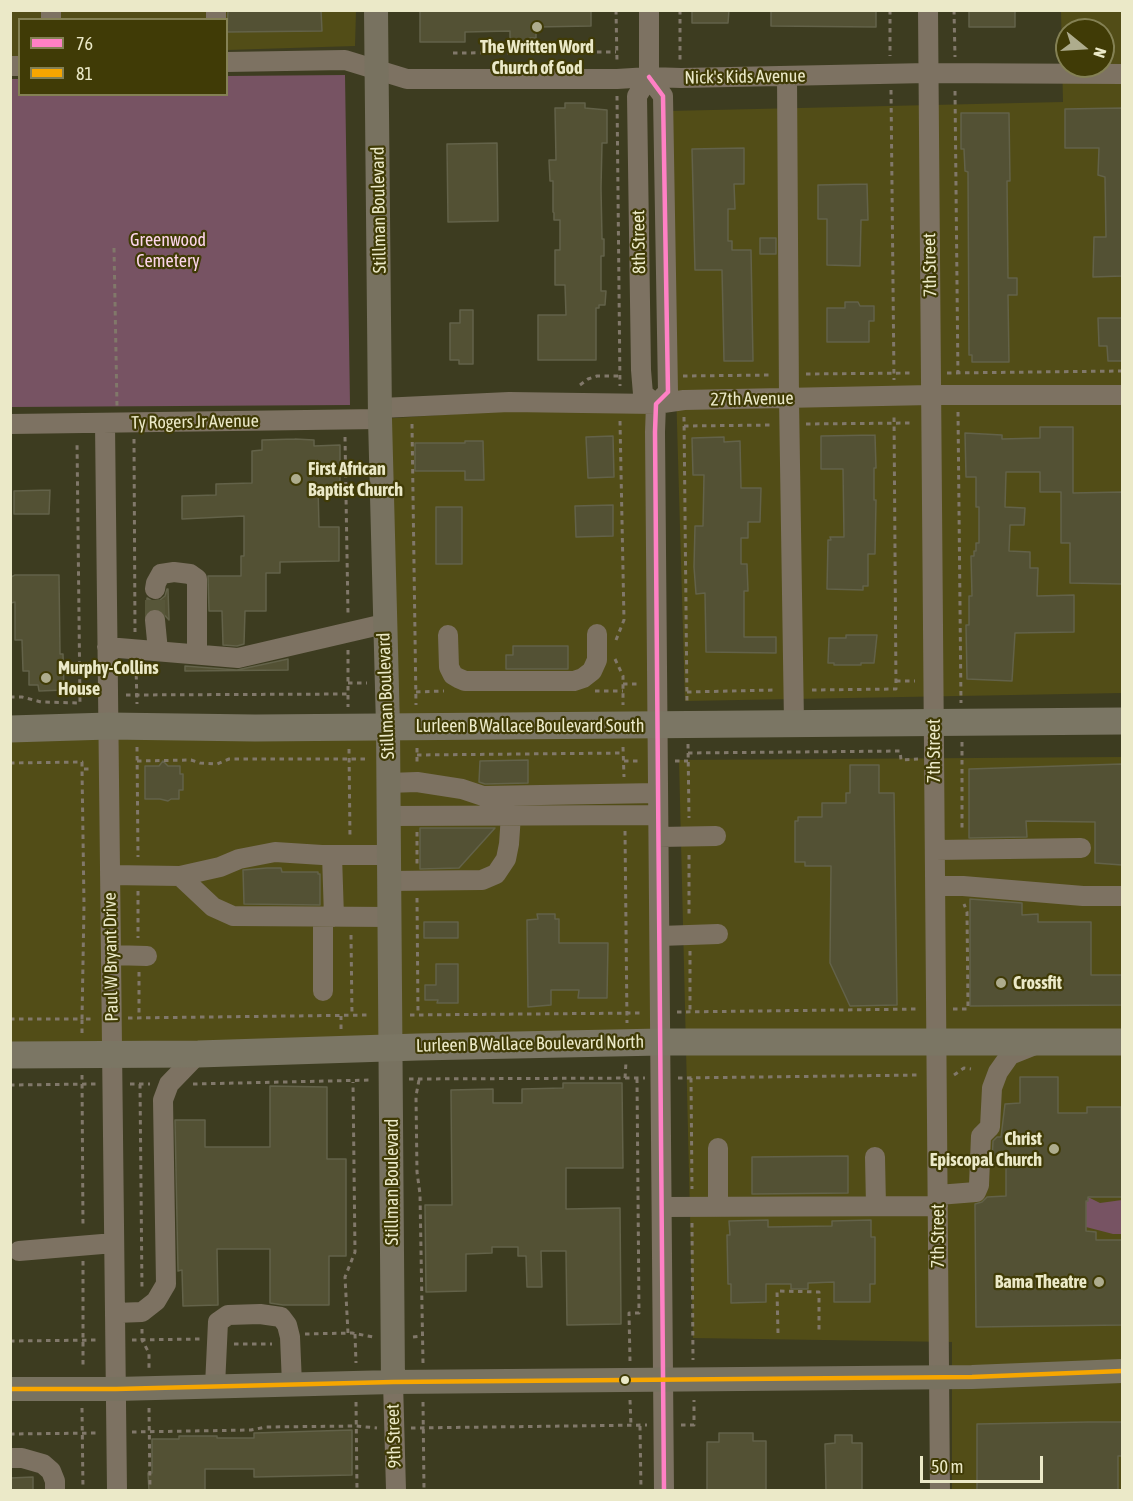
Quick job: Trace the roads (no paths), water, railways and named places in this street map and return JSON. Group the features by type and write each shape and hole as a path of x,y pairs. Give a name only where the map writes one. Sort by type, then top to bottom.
{"highway":[{"name":"Lurleen B Wallace Boulevard South","path":"10,729 109,726 388,727 1122,721"},
{"name":"Lurleen B Wallace Boulevard North","path":"10,1055 198,1054 627,1042 1122,1042"}],"main road":[{"name":"Stillman Boulevard","path":"376,10 384,624 388,727 393,1382"},
{"path":"10,1389 116,1389 393,1382 940,1377 1122,1371"}],"street":[{"name":"8th Street","path":"649,10 650,76 664,101 668,392 656,404 655,444 664,1491"},
{"name":"7th Street","path":"928,10 940,1491"},
{"name":"Nick's Kids Avenue","path":"228,62 345,60 408,79 617,79 650,76 681,78 928,73 1122,74"},
{"name":"8th Street","path":"650,76 637,96 641,370 643,394 656,404"},
{"path":"786,76 794,723"},
{"name":"27th Avenue","path":"381,413 412,407 509,402 656,404 684,400 958,395 1122,395"},
{"name":"Ty Rogers Jr Avenue","path":"10,424 111,424 381,413"},
{"name":"Paul W Bryant Drive","path":"111,424 107,646 117,1491"},
{"path":"155,589 161,574 174,572 190,574 197,579 197,654"},
{"path":"155,620 158,651"},
{"path":"107,646 238,658 384,624"},
{"path":"448,635 449,667 453,675 465,681 574,681 592,671 597,660 597,634"},
{"path":"388,783 417,782 462,789 483,796 658,793"},
{"path":"389,816 658,815"},
{"path":"389,881 482,880 496,874 506,859 510,844 511,816"},
{"path":"659,837 716,836"},
{"path":"935,850 1081,848"},
{"path":"110,876 180,876 220,867 239,859 275,852 389,855"},
{"path":"323,991 332,855"},
{"path":"220,867 214,887 220,906 236,915"},
{"path":"180,876 213,907 236,915 390,917"},
{"path":"935,886 963,886 1083,896 1122,896"},
{"path":"660,936 718,934"},
{"path":"111,956 147,956"},
{"path":"662,1208 876,1206 938,1201 976,1192 979,1185 981,1136 990,1127 992,1088 998,1072 1010,1055 1045,1041"},
{"path":"115,1313 142,1312 156,1301 166,1284 163,1100 169,1084 198,1054"},
{"path":"718,1148 718,1207"},
{"path":"875,1157 876,1206"},
{"path":"19,1251 114,1243"},
{"path":"215,1386 218,1322 228,1315 260,1314 281,1317 287,1325 290,1337 292,1384"},
{"name":"9th Street","path":"393,1382 396,1491"},
{"path":"10,1458 22,1458 43,1464 51,1471 55,1481 55,1491"}],"tunnel":[{"path":"155,589 155,620"}],"place":[{"name":"The Written Word Church of God","path":"537,27"},
{"name":"First African Baptist Church","path":"296,479"},
{"name":"Murphy-Collins House","path":"46,678"},
{"name":"Crossfit","path":"1001,983"},
{"name":"Christ Episcopal Church","path":"1054,1149"},
{"name":"Bama Theatre","path":"1099,1282"}],"park label":[{"name":"Greenwood Cemetery","path":"168,250"}]}
